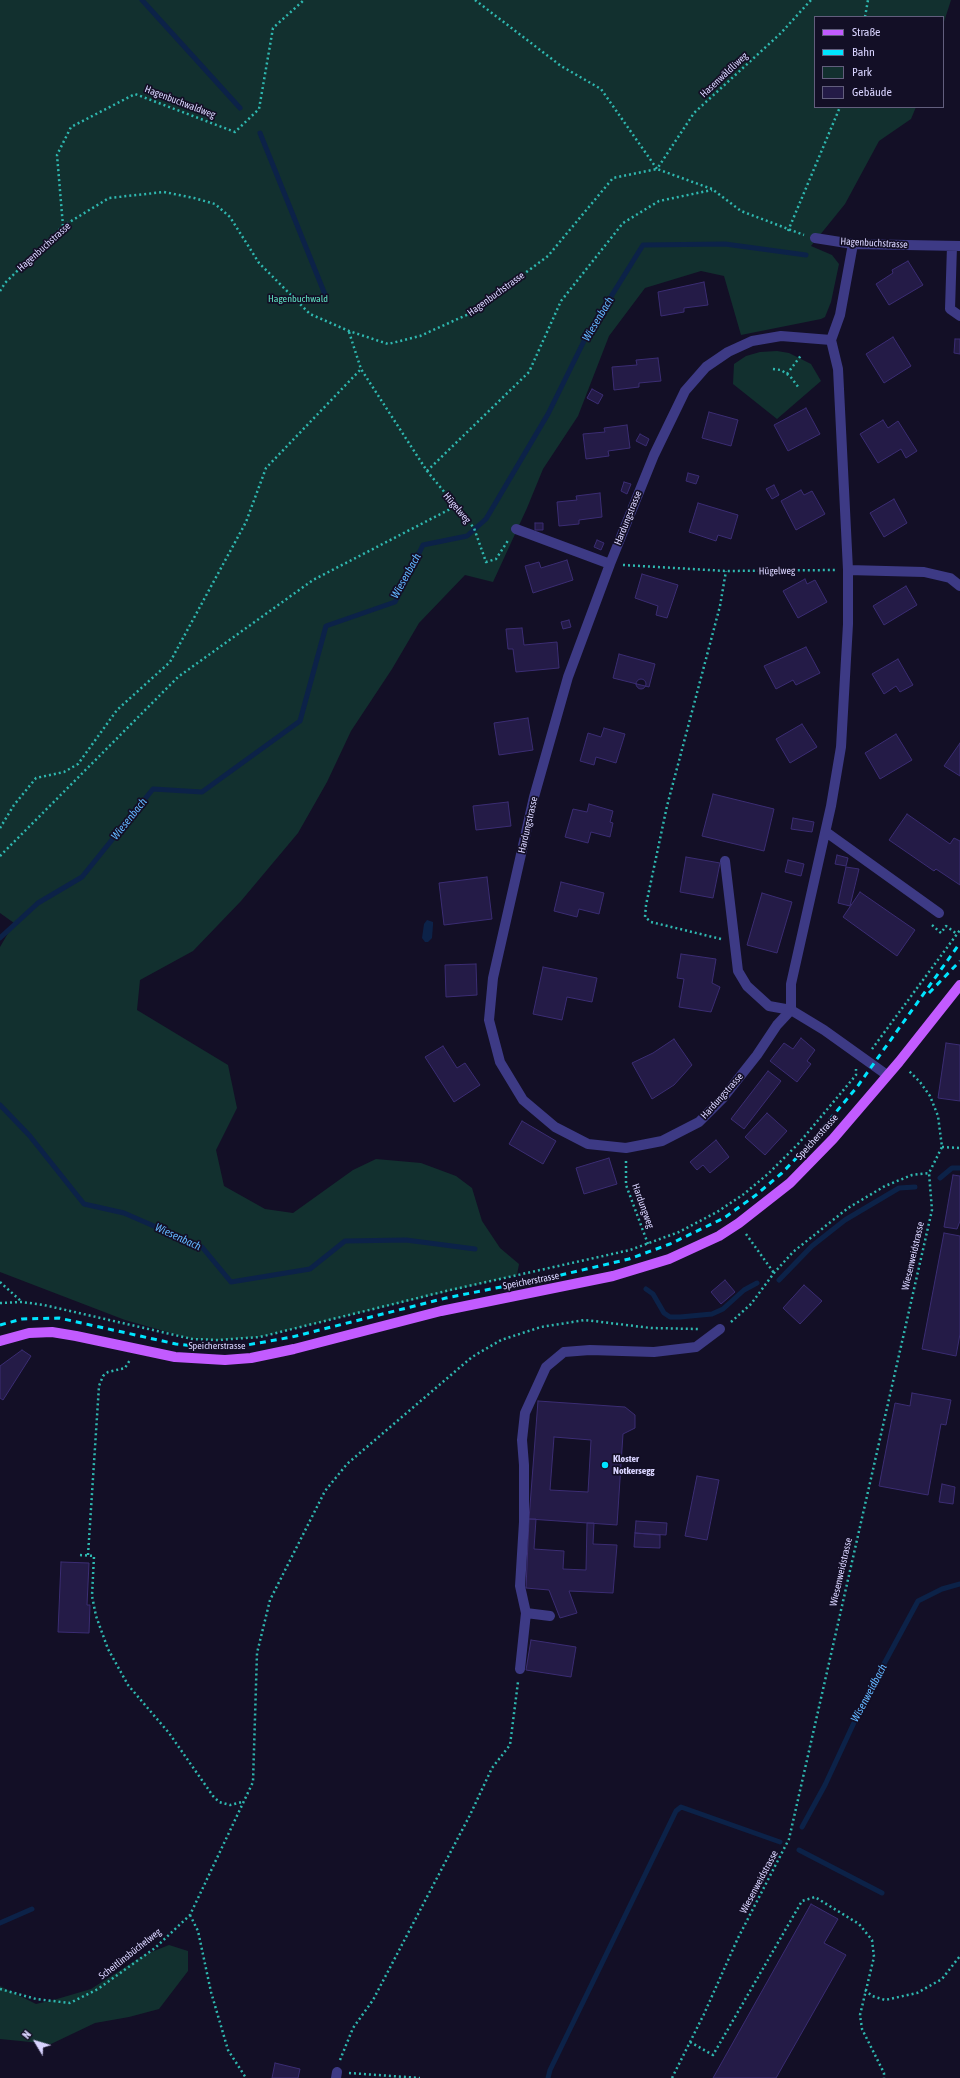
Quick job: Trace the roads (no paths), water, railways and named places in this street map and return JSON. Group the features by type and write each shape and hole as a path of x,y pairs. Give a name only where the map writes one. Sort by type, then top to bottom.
{"main road":[{"name":"Speicherstrasse","path":"0,1341 29,1333 52,1332 175,1357 219,1360 251,1358 301,1347 441,1311 569,1286 641,1268 697,1247 739,1224 773,1198 812,1162 898,1062 960,985"}],"street":[{"name":"Hagenbuchstrasse","path":"815,238 853,244 956,246"},
{"path":"791,1010 792,984 826,832 841,747 848,624 848,570 838,370 831,340 840,315 853,244"},
{"path":"956,246 950,309 960,316"},
{"name":"Hardungstrasse","path":"791,1010 777,1025 757,1055 723,1098 699,1122 662,1141 626,1148 588,1144 555,1127 523,1100 500,1062 489,1020 493,978 534,797 568,677 610,564 654,455 685,391 706,367 728,352 752,341 781,336 831,340"},
{"path":"516,529 610,564"},
{"path":"848,570 924,572 950,578 960,586"},
{"path":"826,832 939,914"},
{"path":"725,861 738,971 747,986 769,1006 791,1010 824,1030 887,1075"},
{"path":"520,1669 526,1613 520,1586 524,1522 524,1465 522,1440 525,1412 546,1367 564,1352 590,1350 654,1352 696,1347 720,1329"},
{"path":"526,1613 550,1616"}],"water":[{"path":"427,920 433,922 432,938 428,942 425,942 422,938 424,924"}],"waterway":[{"path":"142,0 240,108"},
{"path":"260,133 326,297"},
{"name":"Wiesenbach","path":"0,938 38,903 82,877 153,789 202,792 300,721 326,626 395,602 423,545 467,536 486,519 548,414 586,337 643,245 725,244 806,255"},
{"name":"Wiesenbach","path":"0,1105 29,1135 84,1204 124,1213 202,1247 231,1282 310,1269 345,1241 406,1240 475,1249"},
{"path":"940,1178 952,1168 960,1168"},
{"path":"779,1280 812,1246 845,1220 899,1188 915,1187"},
{"path":"646,1289 653,1294 664,1313 670,1317 680,1317 712,1314 723,1309 744,1290 757,1283"},
{"name":"Wisenweidbach","path":"802,1827 825,1785 865,1699 918,1601 942,1589 960,1584"},
{"path":"548,2078 550,2070 676,1811 681,1807 780,1842"},
{"path":"799,1850 882,1893"},
{"path":"0,1923 32,1909"}],"railway":[{"path":"0,1325 22,1319 59,1318 176,1344 203,1347 247,1345 292,1337 446,1298 561,1275 629,1259 670,1244 724,1218 756,1195 782,1173 806,1148 857,1087 960,943"},
{"path":"929,993 960,961"}],"place":[{"name":"Kloster Notkersegg","path":"605,1465"}],"park label":[{"name":"Hagenbuchwald","path":"298,299"}]}
